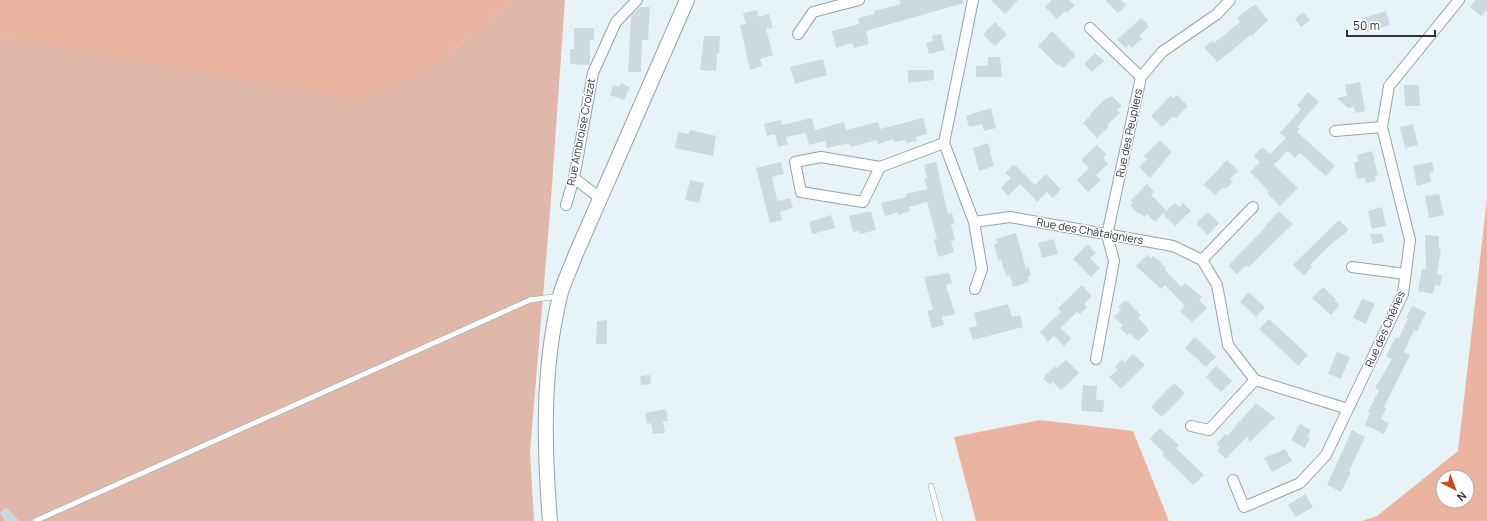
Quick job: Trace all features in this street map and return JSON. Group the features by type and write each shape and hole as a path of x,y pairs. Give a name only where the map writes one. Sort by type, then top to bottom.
{"main road":[{"path":"550,521 545,454 549,357 560,296 600,198 687,0"}],"street":[{"name":"Rue Ambroise Croizat","path":"566,205 574,178 593,73 616,22 637,0"},
{"path":"798,34 813,12 859,0"},
{"path":"973,0 944,144 974,222 982,269 975,289"},
{"name":"Rue des Peupliers","path":"1107,235 1141,77 1162,52 1217,14 1230,0"},
{"name":"Rue des Chênes","path":"1233,480 1244,507 1300,483 1326,455 1403,294 1410,240 1382,127 1389,86 1459,0"},
{"path":"1090,28 1141,77"},
{"path":"1335,131 1382,127"},
{"path":"880,167 863,202 800,192 795,162 821,157 880,167 944,144"},
{"path":"574,178 600,198"},
{"path":"1253,207 1202,260 1217,285 1228,345 1255,380 1348,409"},
{"name":"Rue des Châtaigniers","path":"974,222 1010,217 1173,246 1202,260"},
{"path":"1096,359 1114,261 1107,235"},
{"path":"1352,267 1405,274"},
{"path":"1191,426 1209,430 1255,380"}],"lane":[{"path":"35,521 530,300 560,296"},
{"path":"931,486 940,521"}],"shaded area":[{"path":"0,0 515,0 428,70 358,100 7,38 0,32"},
{"path":"515,0 565,0 550,213 530,452 534,521 0,521 0,32 7,38 428,70"},
{"path":"1487,199 1487,521 1362,521 1377,516 1435,469 1435,509 1475,509 1475,469 1436,469 1458,451"},
{"path":"1040,420 1133,431 1169,521 976,521 954,437"}],"building":[{"path":"900,0 963,0 964,3 866,31 869,44 854,48 852,43 836,48 832,31 859,24 858,18 875,14 874,11 901,4"},
{"path":"991,0 1018,0 1005,14"},
{"path":"1051,0 1069,0 1075,5 1067,13 1065,11 1057,19 1045,7"},
{"path":"1105,0 1121,0 1126,5 1118,13"},
{"path":"1475,0 1487,0 1487,9 1481,16 1470,7"},
{"path":"1255,4 1268,20 1252,36 1251,35 1217,62 1204,47 1212,41 1214,43 1240,22 1237,18"},
{"path":"640,7 650,7 648,40 642,40 641,72 628,72 631,16"},
{"path":"757,10 759,17 769,14 773,28 766,29 773,55 760,59 762,66 750,70 740,25 746,24 743,13"},
{"path":"1386,11 1390,25 1367,32 1363,18"},
{"path":"1303,12 1310,20 1301,27 1295,19"},
{"path":"1141,18 1149,26 1139,36 1142,39 1132,48 1129,44 1126,48 1117,40"},
{"path":"995,22 1007,34 995,46 983,34"},
{"path":"574,28 594,28 594,40 590,40 590,65 570,64 570,49 574,49"},
{"path":"1052,31 1076,55 1063,68 1059,64 1058,66 1038,46"},
{"path":"941,34 945,50 929,54 926,43 933,41 932,36"},
{"path":"704,36 720,36 716,71 700,70"},
{"path":"1095,53 1104,61 1092,72 1084,64"},
{"path":"988,57 1000,57 1002,77 976,77 976,66 988,65"},
{"path":"823,59 827,75 795,84 790,67"},
{"path":"908,70 934,70 934,80 908,83"},
{"path":"1360,82 1365,111 1356,113 1354,107 1348,108 1337,98 1347,96 1345,85"},
{"path":"621,83 630,87 624,100 610,95 613,85 619,87"},
{"path":"1404,85 1419,85 1420,106 1405,106"},
{"path":"1308,92 1319,102 1297,127 1300,129 1297,132 1335,166 1326,176 1300,153 1295,158 1287,151 1274,165 1298,188 1280,206 1267,193 1269,191 1250,172 1260,162 1254,156 1262,147 1270,154 1286,138 1280,133 1301,109 1297,105"},
{"path":"1171,95 1173,98 1177,95 1188,106 1176,118 1174,116 1162,127 1151,116"},
{"path":"1112,96 1122,106 1117,110 1120,113 1107,125 1109,126 1097,138 1083,123 1105,99"},
{"path":"991,108 996,128 984,131 982,124 969,127 966,116"},
{"path":"812,118 815,130 844,122 846,130 878,122 880,129 923,118 927,134 916,137 917,141 906,143 905,140 894,142 894,139 878,144 877,140 850,147 849,143 827,148 825,141 809,145 806,133 786,137 788,144 778,147 775,134 767,136 764,124 781,120 782,125"},
{"path":"1413,124 1418,145 1405,148 1400,127"},
{"path":"690,130 716,136 713,156 675,148 678,132 689,134"},
{"path":"1160,141 1172,152 1150,178 1139,167 1147,159 1144,156"},
{"path":"988,143 994,166 979,171 973,148"},
{"path":"1097,145 1106,154 1103,158 1108,164 1096,175 1101,180 1088,192 1077,180 1089,168 1081,160"},
{"path":"1372,151 1378,175 1375,176 1376,181 1366,183 1365,178 1357,179 1354,163 1359,161 1357,155"},
{"path":"1227,160 1238,171 1230,179 1233,182 1226,189 1223,187 1215,195 1203,185"},
{"path":"781,162 784,174 772,177 777,200 790,198 793,208 780,212 782,220 770,223 756,168"},
{"path":"936,162 948,214 952,213 955,223 951,224 955,240 951,241 954,252 938,257 934,240 937,239 927,202 909,207 910,211 898,215 898,212 885,216 881,203 906,197 906,194 927,189 924,178 927,178 924,165"},
{"path":"1432,162 1434,172 1429,173 1431,182 1417,186 1413,166"},
{"path":"1014,164 1035,185 1046,174 1061,189 1053,198 1047,192 1037,202 1020,184 1008,196 1001,188 1011,178 1005,173"},
{"path":"690,180 704,183 699,203 685,200"},
{"path":"1147,184 1154,192 1151,195 1166,210 1155,222 1147,214 1144,217 1140,213 1139,214 1130,205 1133,203 1131,200"},
{"path":"1439,194 1444,215 1429,218 1425,196"},
{"path":"1175,203 1179,207 1183,203 1191,211 1175,226 1163,214"},
{"path":"1382,207 1386,226 1372,229 1368,211"},
{"path":"871,211 876,230 860,234 859,231 853,232 849,216"},
{"path":"1279,211 1293,224 1249,267 1246,265 1237,274 1228,266 1265,228 1264,227"},
{"path":"1207,212 1219,223 1208,235 1196,223"},
{"path":"831,215 835,228 812,234 809,222"},
{"path":"1339,220 1349,230 1331,244 1310,265 1312,267 1304,275 1293,265"},
{"path":"1016,233 1026,268 1029,267 1031,276 1028,277 1029,282 1013,287 1010,275 1006,276 1001,260 998,261 994,244 997,244 996,239"},
{"path":"1370,234 1382,234 1384,242 1373,244"},
{"path":"1425,235 1439,236 1439,249 1441,249 1437,274 1442,275 1440,286 1435,285 1433,294 1418,291 1422,269 1426,270"},
{"path":"1054,239 1058,254 1042,258 1038,243"},
{"path":"1087,244 1096,253 1090,258 1100,268 1091,277 1073,259"},
{"path":"1147,255 1151,258 1153,256 1158,260 1166,268 1164,269 1181,287 1185,283 1202,297 1199,300 1207,308 1192,322 1180,311 1185,306 1165,285 1161,289 1136,266"},
{"path":"949,273 952,283 946,285 955,314 942,317 944,325 932,328 927,311 933,310 924,277"},
{"path":"1082,285 1092,296 1084,304 1087,307 1080,314 1077,312 1061,328 1071,338 1064,346 1054,336 1048,342 1040,332 1061,312 1058,308"},
{"path":"1323,287 1336,299 1335,301 1340,305 1331,315 1312,298"},
{"path":"1249,292 1265,307 1256,317 1240,302"},
{"path":"1362,299 1375,303 1366,324 1353,318"},
{"path":"1126,300 1141,315 1138,318 1149,330 1138,341 1130,333 1127,335 1120,328 1123,325 1114,317 1121,310 1118,307"},
{"path":"1008,304 1012,317 1020,315 1023,327 973,340 969,328 977,326 974,313"},
{"path":"1412,306 1426,312 1417,331 1414,330 1404,352 1410,355 1384,407 1386,408 1381,419 1389,423 1384,434 1365,425 1370,413 1368,412 1379,390 1375,388 1392,359 1386,356 1396,337 1399,338"},
{"path":"1269,319 1308,355 1298,366 1259,329"},
{"path":"607,320 607,344 596,344 597,321"},
{"path":"1195,337 1216,357 1206,367 1185,348"},
{"path":"1337,352 1350,357 1341,379 1328,374"},
{"path":"1133,354 1145,365 1121,389 1109,377 1118,370 1115,367 1122,359 1125,362"},
{"path":"1066,360 1079,373 1061,390 1053,382 1050,385 1043,378 1055,366 1056,368"},
{"path":"1216,366 1232,381 1221,392 1206,377"},
{"path":"650,375 651,384 641,385 640,376"},
{"path":"1174,383 1185,393 1162,417 1151,407"},
{"path":"1083,385 1097,386 1096,400 1104,400 1103,412 1081,411"},
{"path":"1256,403 1275,418 1250,442 1247,437 1226,459 1217,450 1220,447 1217,443 1225,434 1227,436"},
{"path":"666,409 668,421 663,421 665,433 653,434 651,423 647,424 645,413"},
{"path":"1300,424 1311,430 1307,437 1310,438 1305,448 1291,440"},
{"path":"1160,428 1179,445 1176,448 1204,475 1193,485 1162,455 1164,453 1150,439"},
{"path":"1352,430 1365,437 1341,492 1327,485"},
{"path":"1285,449 1292,461 1272,472 1264,458"},
{"path":"1305,494 1313,507 1296,517 1288,505"},
{"path":"6,507 19,521 5,521 0,513"}]}
